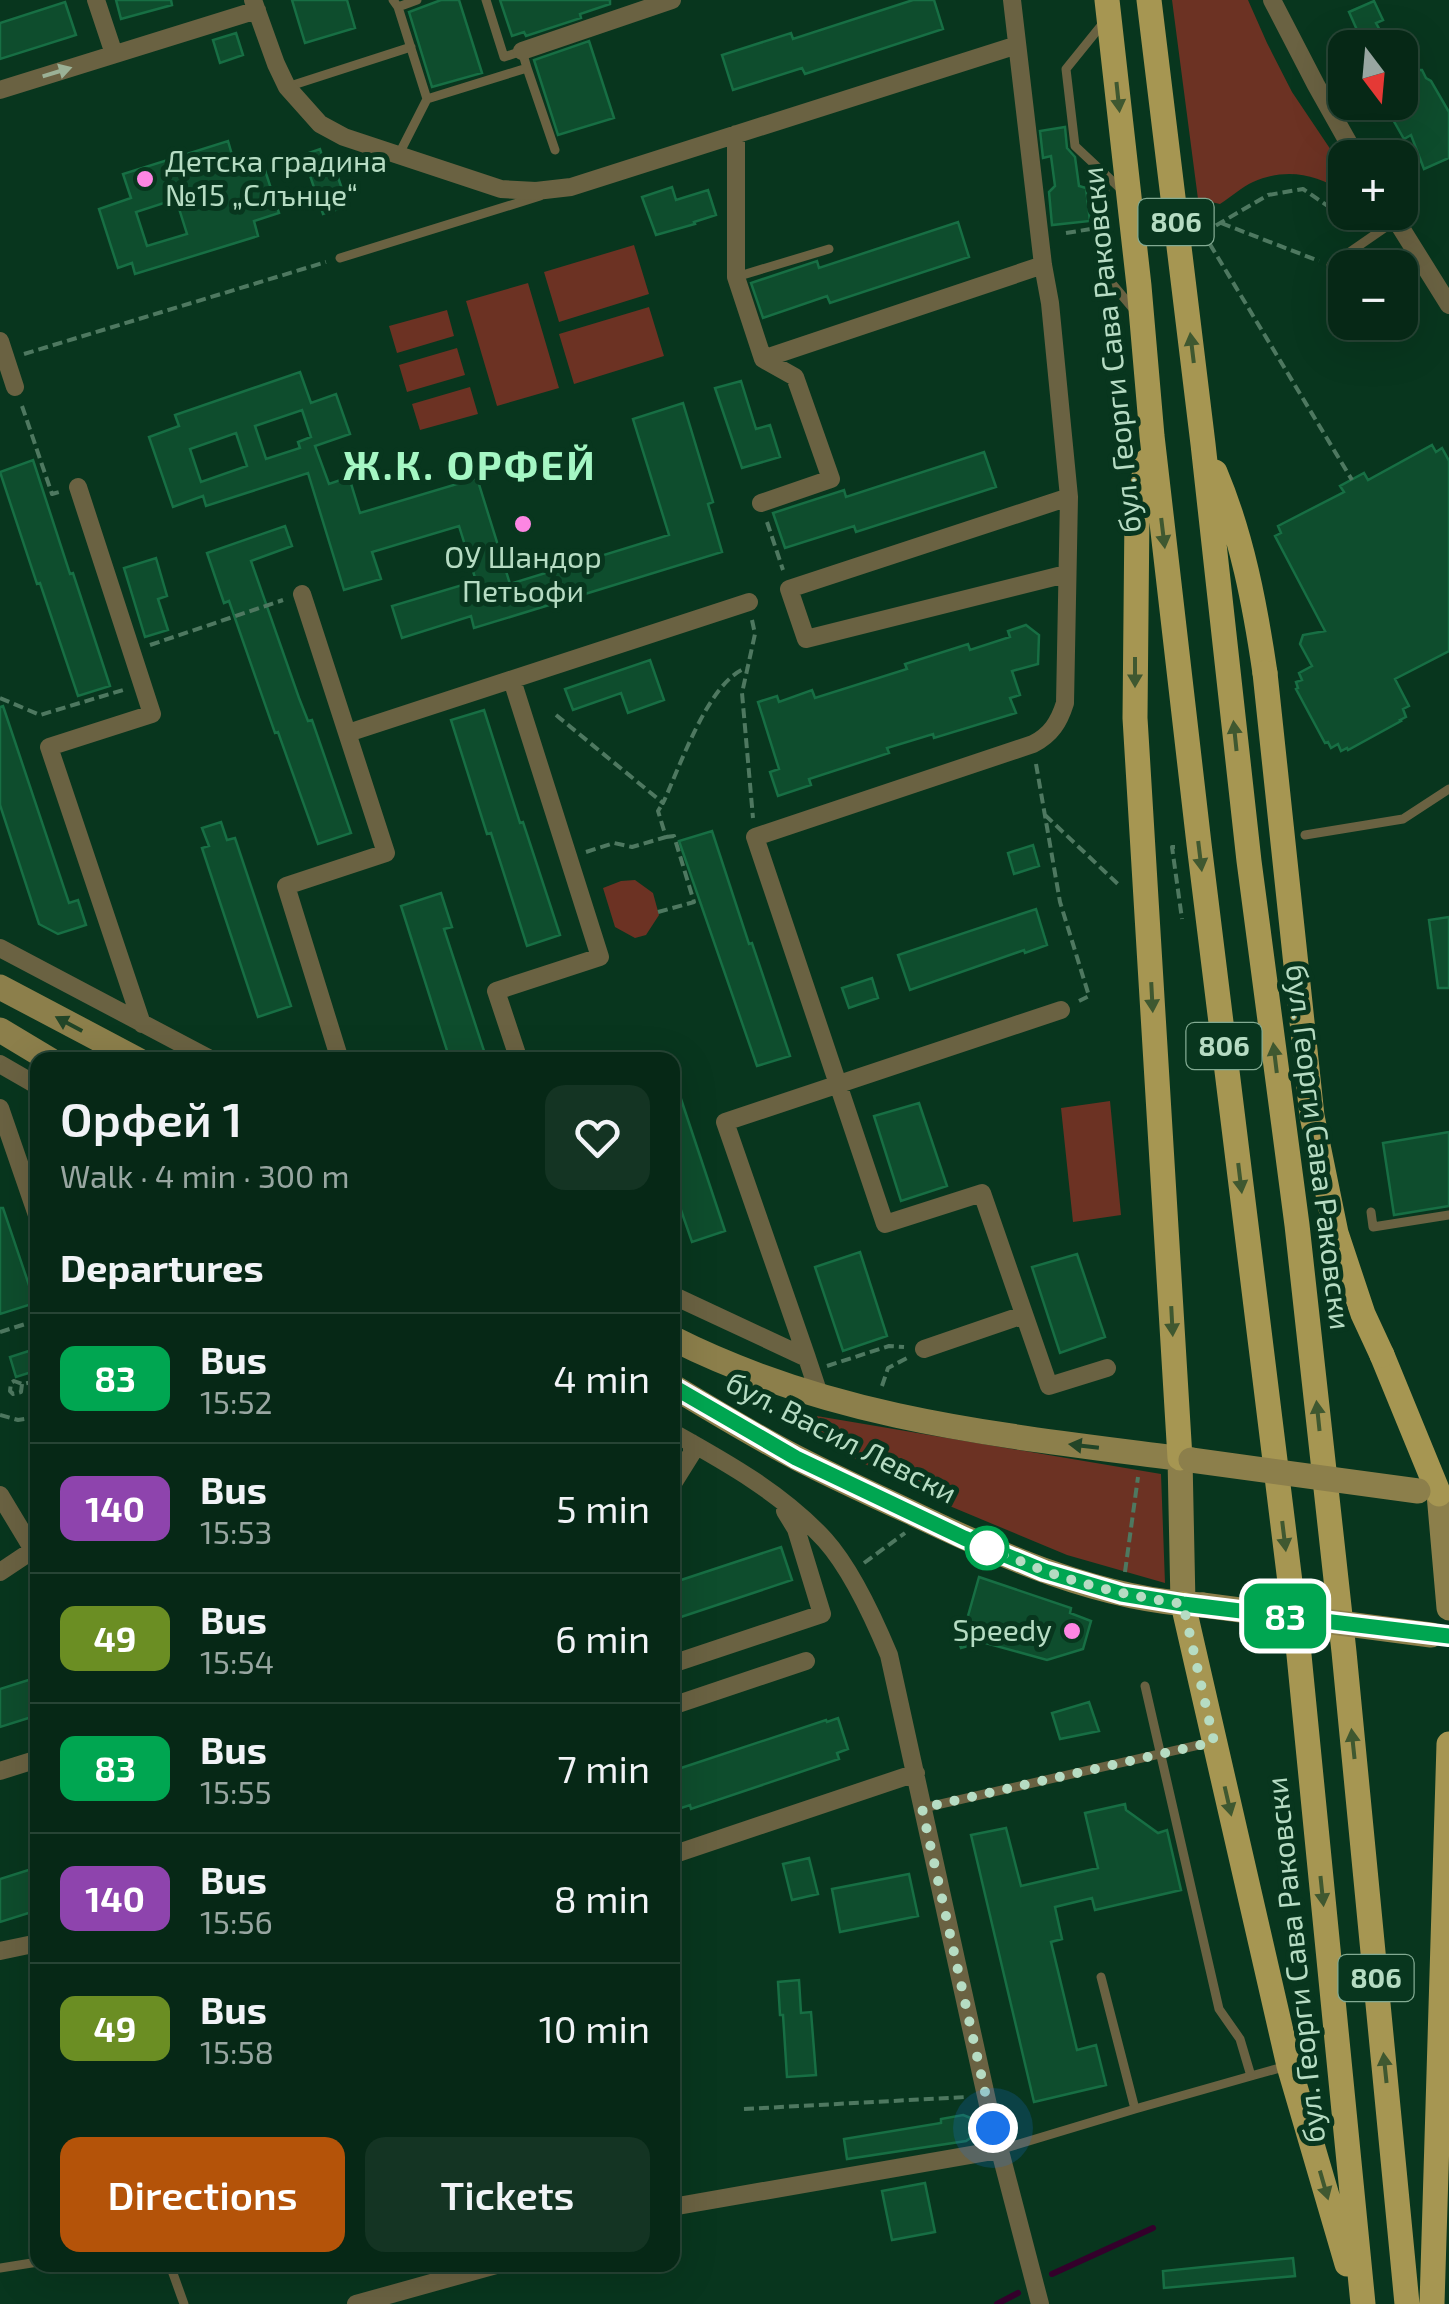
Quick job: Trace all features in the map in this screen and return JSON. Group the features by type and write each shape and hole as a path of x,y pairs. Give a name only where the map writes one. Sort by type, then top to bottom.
{"main road":[{"name":"бул. Георги Сава Раковски","path":"1149,0 1342,1632 1407,2304"},
{"name":"бул. Георги Сава Раковски","path":"1108,8 1198,844 1299,1655 1361,2304"},
{"path":"1152,436 1137,511 1136,718 1186,1459 1192,1605 1214,1742 1289,2066 1361,2304"},
{"path":"1204,444 1226,497 1254,600 1312,1116 1336,1233 1435,1494 1449,1608"},
{"path":"0,988 123,1052"},
{"path":"0,1030 37,1052"},
{"name":"бул. Васил Левски","path":"680,1342 746,1372 817,1388 906,1420 1435,1494"},
{"name":"бул. Васил Левски","path":"680,1391 796,1458 964,1538 1044,1571 1122,1594 1440,1636"},
{"path":"1432,2304 1446,1968 1449,1744"}],"street":[{"path":"96,0 114,54"},
{"path":"524,59 672,0"},
{"path":"1012,0 1070,497 1065,703 1051,732 1033,744 755,838 885,1224 982,1193 1049,1386 1107,1368"},
{"path":"1272,0 1347,140"},
{"path":"0,90 255,5 287,87 320,124 344,138 501,189 536,191 571,187 1017,45"},
{"path":"736,134 736,277 763,359 795,377 831,479 761,503"},
{"path":"1402,230 1449,305"},
{"path":"763,359 1043,265"},
{"path":"0,340 16,387"},
{"path":"78,488 152,714 49,747 142,1024"},
{"path":"1066,574 806,640 789,588 1070,497"},
{"path":"302,594 386,854 286,886 338,1052"},
{"path":"348,734 749,602"},
{"path":"512,680 600,957 496,990 516,1052"},
{"path":"0,948 196,1052"},
{"path":"817,1388 725,1122 1061,1010"},
{"path":"0,1064 30,1081"},
{"path":"0,1108 30,1195"},
{"path":"680,1299 806,1358"},
{"path":"924,1349 1023,1315"},
{"path":"680,1436 740,1471 826,1542 872,1612 889,1655 986,2096 1040,2304"},
{"path":"680,1472 692,1453 692,1443"},
{"path":"0,1494 30,1545"},
{"path":"680,1661 822,1614 796,1529 776,1498"},
{"path":"0,1572 30,1557"},
{"path":"680,1703 806,1661"},
{"path":"0,1772 30,1762"},
{"path":"680,1852 916,1773"},
{"path":"0,1951 30,1945"},
{"path":"680,2206 999,2150"},
{"path":"356,2304 471,2272"}],"lane":[{"path":"418,0 395,3 427,99"},
{"path":"486,0 504,56 524,59"},
{"path":"1108,8 1066,69 1075,146 1129,196"},
{"path":"287,87 410,48"},
{"path":"397,156 427,99 524,59"},
{"path":"524,59 555,150"},
{"path":"1104,174 1109,280 1142,320"},
{"path":"340,258 571,187"},
{"path":"1352,250 1377,230"},
{"path":"736,277 829,249"},
{"path":"1305,835 1404,819 1449,790"},
{"path":"1371,1212 1373,1227 1449,1215"},
{"path":"1145,1686 1220,2009 1240,2039 1251,2076"},
{"path":"922,1808 1214,1742"},
{"path":"1100,1977 1135,2108"},
{"path":"999,2150 1289,2066"},
{"path":"0,2268 30,2263"},
{"path":"173,2272 184,2304"}],"path":[{"path":"1203,233 1268,195 1303,188 1348,220 1366,240"},
{"path":"1195,220 1352,480"},
{"path":"1221,223 1328,264"},
{"path":"1066,233 1106,227"},
{"path":"6,359 340,258"},
{"path":"16,387 52,494 78,488"},
{"path":"761,503 789,588"},
{"path":"131,651 302,594"},
{"path":"749,602 755,634 742,694 755,838"},
{"path":"666,837 658,811 710,699 746,668"},
{"path":"0,698 40,715 142,684"},
{"path":"556,716 663,803"},
{"path":"1033,744 1060,902 1089,996 1061,1010"},
{"path":"1045,815 1121,887"},
{"path":"568,858 614,843 632,848 674,836 694,902 658,912"},
{"path":"1172,847 1182,919"},
{"path":"0,1332 30,1323"},
{"path":"817,1388 826,1366 888,1346 924,1349"},
{"path":"881,1390 888,1368 924,1349"},
{"path":"22,1384 30,1382"},
{"path":"0,1414 18,1420 30,1418"},
{"path":"1122,1594 1141,1453"},
{"path":"848,1574 909,1530"},
{"path":"744,2109 986,2096"}],"shaded area":[{"path":"1172,0 1248,0 1292,92 1328,146 1328,183 1300,175 1276,175 1253,182 1220,204 1198,199"},
{"path":"634,245 649,294 559,322 544,272"},
{"path":"528,283 559,388 497,406 466,301"},
{"path":"649,307 664,356 574,384 559,334"},
{"path":"447,310 454,336 397,353 389,326"},
{"path":"457,348 465,375 407,392 399,365"},
{"path":"470,387 478,414 420,430 412,404"},
{"path":"635,880 653,893 659,915 646,935 635,938 615,927 603,888"},
{"path":"1110,1101 1121,1215 1073,1222 1061,1108"},
{"path":"805,1414 1161,1474 1165,1583 1067,1555 940,1502 800,1431"}],"building":[{"path":"116,0 171,0 172,5 121,19"},
{"path":"292,0 347,0 355,28 305,43"},
{"path":"441,0 459,0 482,73 432,87 409,12"},
{"path":"500,0 610,0 610,4 526,36 524,32 512,36"},
{"path":"913,0 934,0 943,29 805,74 802,68 733,90 722,55 791,33 793,39"},
{"path":"1374,1 1383,20 1376,23 1380,30 1357,30 1349,12"},
{"path":"65,2 76,35 0,59 0,23"},
{"path":"236,33 243,55 220,63 213,40"},
{"path":"589,41 614,118 558,135 534,60"},
{"path":"1418,70 1422,70 1449,112 1449,158 1424,169 1418,140 1411,135 1404,139 1393,120 1418,120"},
{"path":"1065,127 1079,186 1086,188 1090,221 1052,225 1049,192 1055,186 1051,156 1043,158 1040,131"},
{"path":"228,141 237,172 263,164 279,213 254,221 258,236 135,274 132,263 118,268 99,209 131,198 123,174","holes":["176,199 187,234 147,246 136,212"]},
{"path":"320,149 325,165 333,163 348,206 323,214 303,155"},
{"path":"672,187 676,200 708,190 716,215 656,235 642,197"},
{"path":"958,222 969,257 830,303 827,296 763,318 751,283 817,261 819,268"},
{"path":"300,372 311,403 336,394 350,434 315,446 329,484 349,477 360,513 477,478 510,584 669,535 633,419 683,403 713,502 708,504 722,552 474,628 471,616 402,638 392,606 476,581 459,526 372,552 381,579 344,590 308,473 206,506 203,496 173,507 149,437 179,426 175,415","holes":["302,410 311,437 298,442 300,448 266,459 255,426","236,433 247,466 201,482 190,449"]},
{"path":"741,381 756,429 770,425 780,457 742,468 715,388"},
{"path":"1432,445 1436,452 1442,448 1449,461 1449,651 1395,679 1409,706 1403,709 1406,717 1348,750 1341,751 1338,744 1331,748 1296,689 1296,682 1302,680 1299,673 1312,666 1300,644 1303,635 1325,631 1275,536 1281,533 1278,526 1344,492 1340,486 1364,473 1368,480"},
{"path":"984,452 996,487 856,532 854,526 785,548 773,513 844,490 846,497"},
{"path":"33,460 110,686 78,696 0,472"},
{"path":"285,526 292,546 251,561 351,833 318,844 229,601 224,603 207,553"},
{"path":"156,558 167,596 158,599 168,630 145,637 124,568"},
{"path":"1026,625 1039,635 1038,664 1012,671 1020,695 1010,698 1016,713 887,748 889,753 809,779 811,785 778,796 770,772 779,769 758,702 777,696 779,702 812,690 815,698 907,669 905,664 968,644 970,650 1010,637 1008,631"},
{"path":"650,660 664,700 628,713 621,693 573,710 565,689"},
{"path":"3,706 69,903 78,900 86,925 58,934 39,924 0,805"},
{"path":"484,710 560,935 527,946 451,720"},
{"path":"221,822 227,840 235,838 291,1006 258,1017 202,848 209,846 202,828"},
{"path":"712,831 790,1056 757,1066 679,841"},
{"path":"1033,845 1039,866 1014,874 1008,853"},
{"path":"441,893 452,927 444,929 484,1052 447,1052 401,906"},
{"path":"1036,909 1047,945 910,990 898,955"},
{"path":"1449,917 1449,988 1438,988 1429,920"},
{"path":"872,978 878,998 849,1008 842,988"},
{"path":"680,1096 725,1231 692,1242 680,1207"},
{"path":"919,1103 947,1186 901,1201 874,1116"},
{"path":"1449,1132 1449,1206 1394,1215 1383,1143"},
{"path":"3,1208 30,1288 30,1305 0,1314"},
{"path":"860,1252 887,1336 843,1351 815,1267"},
{"path":"1077,1254 1105,1337 1060,1353 1032,1267"},
{"path":"30,1351 30,1373 16,1377 10,1357"},
{"path":"781,1547 792,1580 680,1617 680,1580"},
{"path":"979,1577 1071,1608 1070,1613 1091,1621 1083,1649 1047,1660 982,1642 961,1648 953,1625 966,1623"},
{"path":"30,1680 30,1718 0,1727 0,1689"},
{"path":"1089,1702 1099,1731 1060,1739 1052,1713"},
{"path":"838,1718 848,1749 837,1753 839,1759 691,1809 690,1805 680,1808 680,1768"},
{"path":"1125,1804 1126,1810 1158,1833 1167,1830 1181,1890 1095,1910 1092,1898 1055,1907 1062,1939 1051,1942 1077,2050 1096,2045 1106,2085 1034,2102 971,1835 1006,1828 1021,1886 1098,1868 1085,1813"},
{"path":"809,1858 818,1894 792,1900 783,1864"},
{"path":"30,1870 30,1913 0,1922 0,1879"},
{"path":"909,1874 918,1916 840,1932 832,1889"},
{"path":"799,1980 801,2013 811,2012 816,2075 787,2077 778,1982"},
{"path":"963,2115 976,2120 978,2133 966,2141 847,2159 844,2139 941,2123 941,2119"},
{"path":"925,2183 935,2232 892,2240 882,2191"},
{"path":"1293,2258 1295,2276 1164,2288 1163,2271"}],"waterway":[{"path":"1052,2274 1153,2228"},
{"path":"997,2304 1018,2293"}],"bus line":[{"name":"83","path":"680,1391 796,1458 964,1538 1044,1571 1122,1594 1183,1604 1449,1636"}],"place":[{"name":"Детска градина №15 „Слънце“","path":"145,179"},
{"name":"ОУ Шандор Петьофи","path":"523,524"},
{"name":"Speedy","path":"1072,1631"}],"district":[{"name":"Ж.К. ОРФЕЙ","path":"470,466"}],"route":[{"path":"987,1548 1044,1571 1122,1594 1183,1604 1214,1742 922,1808 993,2128"}]}
